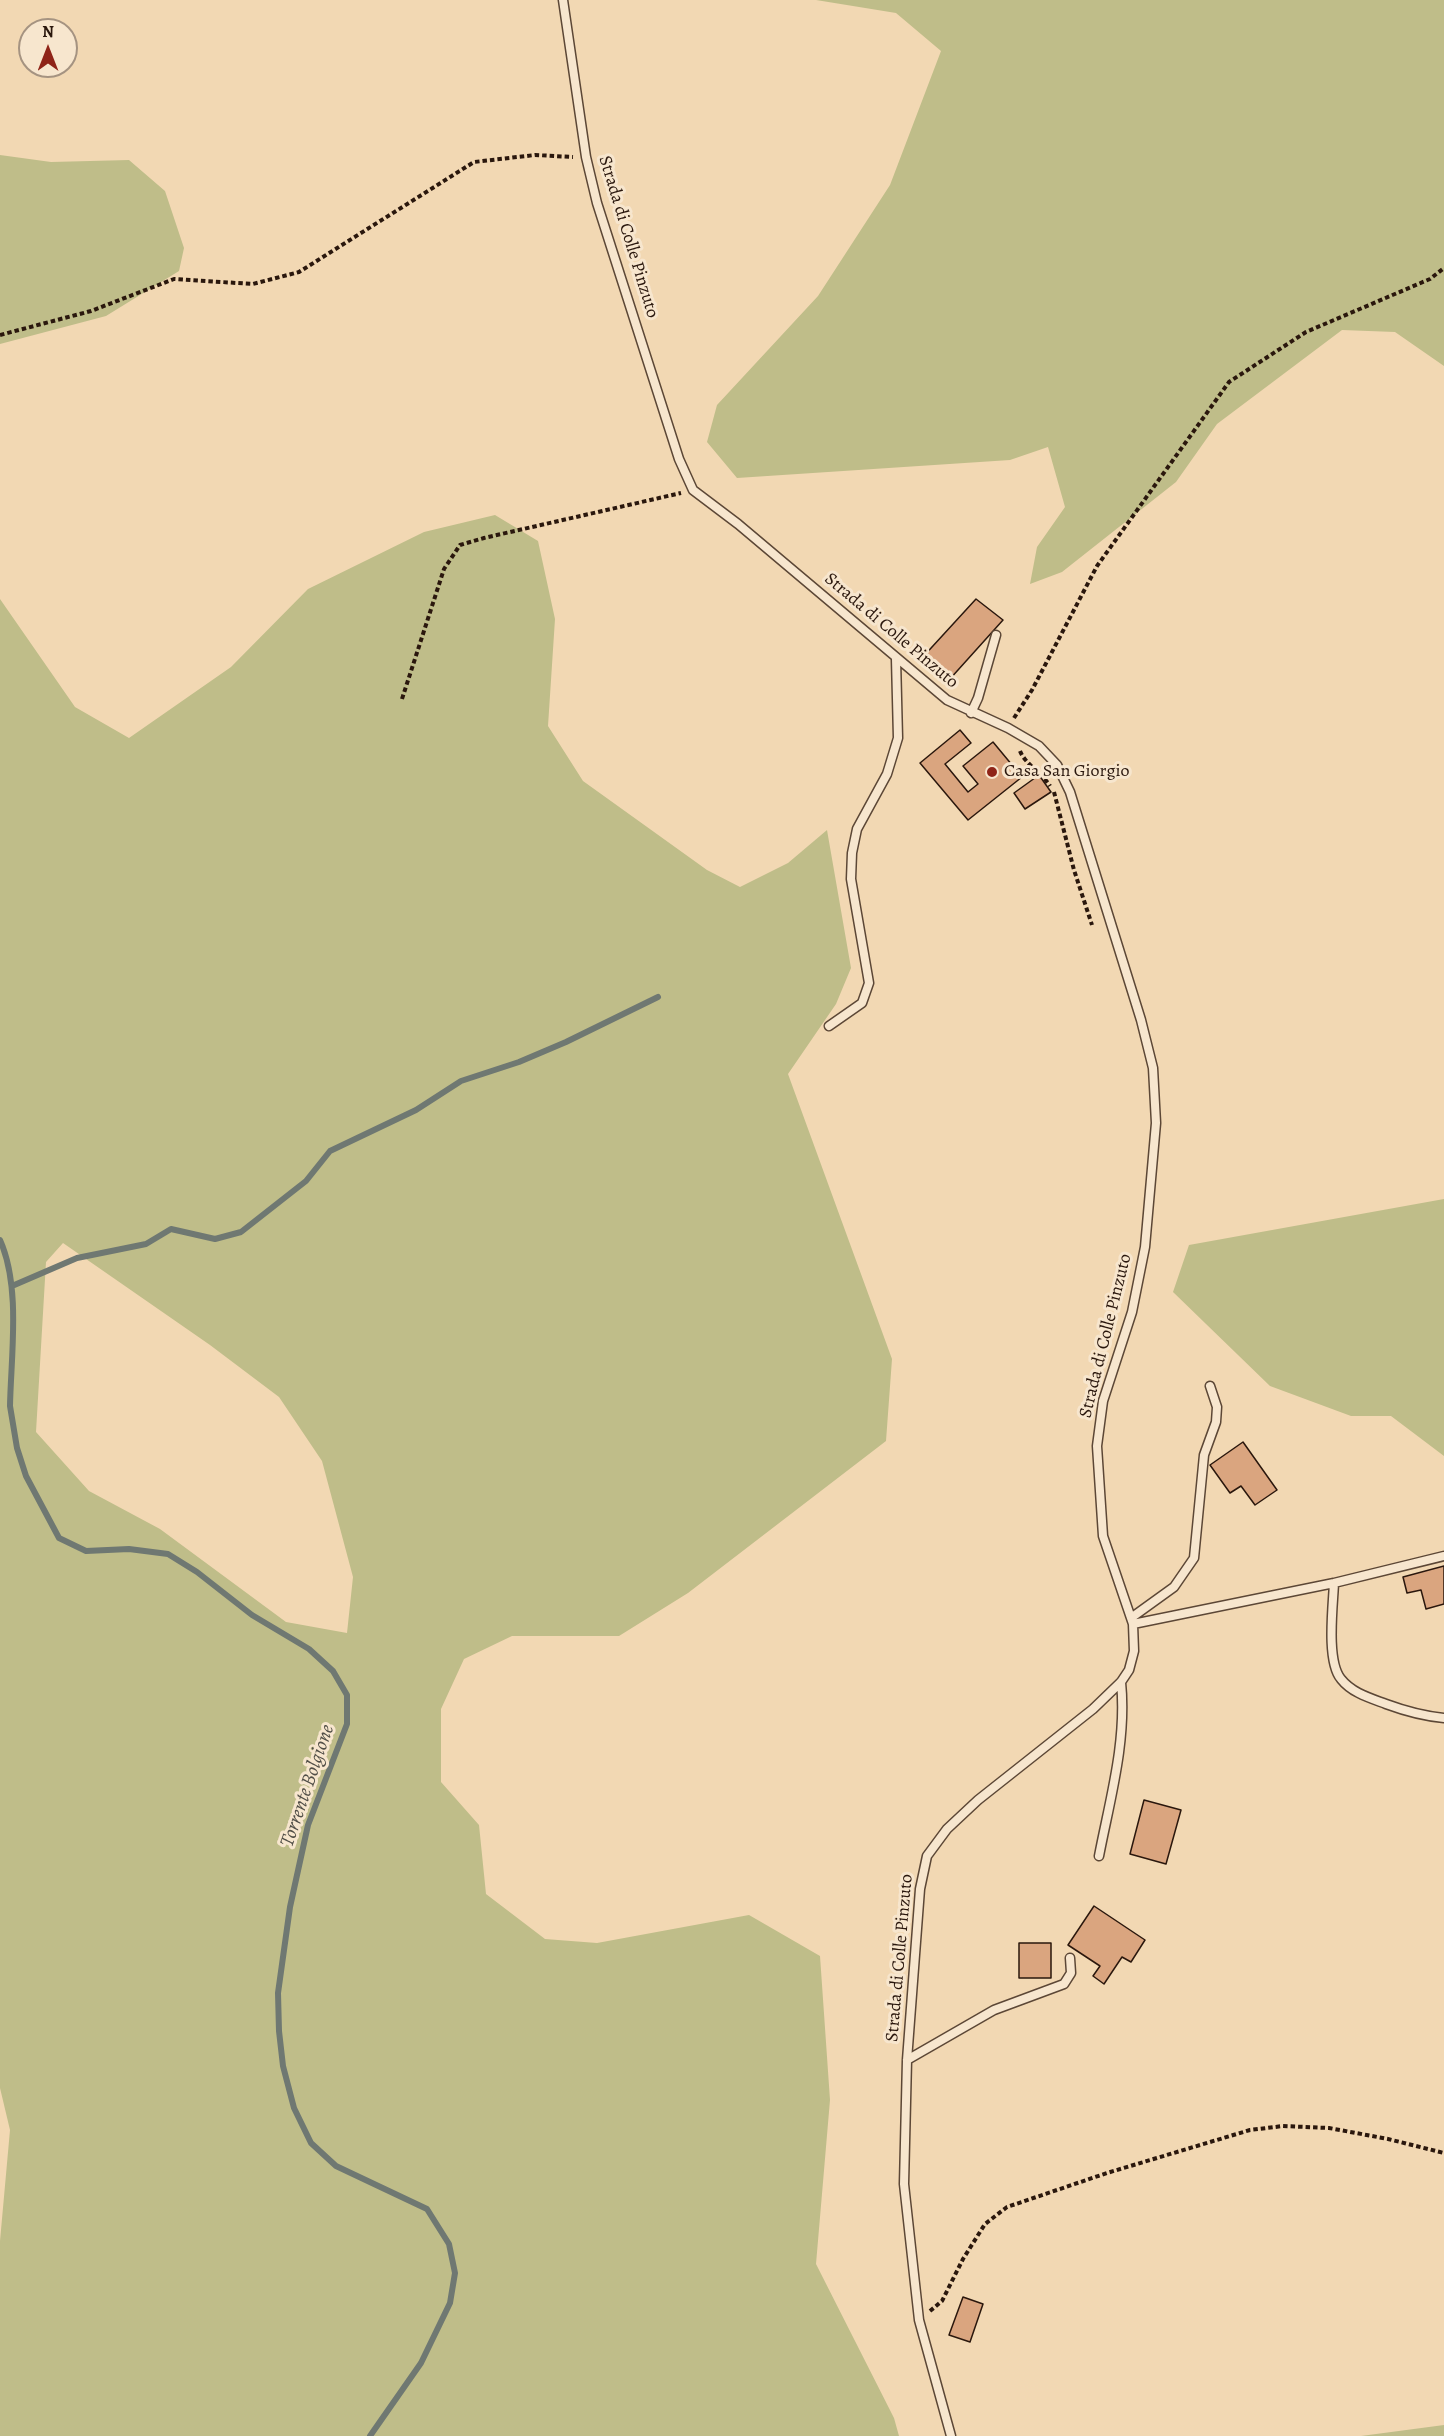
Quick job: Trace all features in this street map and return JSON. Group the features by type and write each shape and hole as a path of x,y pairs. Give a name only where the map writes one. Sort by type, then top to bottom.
{"lane":[{"name":"Strada di Colle Pinzuto","path":"563,0 586,157 597,203 680,459 693,490 738,524 947,700 1018,733 1040,746 1057,765 1070,792 1141,1020 1153,1068 1156,1123 1145,1247 1132,1312 1103,1401 1097,1446 1103,1536 1132,1621 1134,1651 1129,1670 1121,1682 1093,1709 978,1800 947,1829 927,1856 920,1889 907,2060 904,2184 919,2320 951,2436"},
{"path":"970,712 978,698 996,635"},
{"path":"829,1026 862,1003 869,982 851,879 852,852 857,829 887,774 898,738 896,659"},
{"path":"1132,1621 1174,1587 1194,1558 1204,1455 1216,1422 1217,1407 1210,1386"},
{"path":"1132,1621 1334,1583 1444,1556"},
{"path":"1334,1583 1331,1636 1334,1659 1340,1678 1362,1696 1420,1716 1444,1718"},
{"path":"1099,1856 1120,1750 1124,1709 1121,1682"},
{"path":"907,2060 994,2010 1064,1983 1071,1973 1070,1958"}],"path":[{"path":"0,335 91,311 174,279 253,284 299,272 474,162 535,155 586,157"},
{"path":"1008,728 1032,690 1097,566 1230,382 1306,332 1430,279 1444,268"},
{"path":"402,699 444,569 460,545 693,490"},
{"path":"1018,733 1017,741 1023,758 1044,777 1053,790 1074,870 1092,925"},
{"path":"919,2320 942,2301 963,2259 985,2224 1007,2207 1107,2173 1250,2130 1283,2126 1329,2128 1444,2153"}],"shaded area":[{"path":"816,0 1444,0 1444,366 1395,332 1342,330 1217,424 1176,482 1062,572 1030,584 1037,547 1065,507 1048,447 1010,460 737,478 707,442 717,405 818,296 890,185 941,51 896,13"},
{"path":"0,155 51,162 129,160 165,191 184,248 179,271 106,316 0,344"},
{"path":"495,515 538,541 555,619 548,726 583,781 707,870 740,887 788,863 827,830 851,968 836,1004 788,1074 892,1359 886,1441 688,1593 619,1636 512,1636 464,1659 441,1709 441,1782 479,1825 486,1894 545,1939 597,1943 749,1915 820,1956 830,2100 816,2264 894,2418 899,2436 0,2436 0,2241 10,2130 0,2088 0,599 75,707 129,738 231,667 308,589 424,532","holes":["63,1243 210,1345 279,1397 322,1461 353,1577 347,1633 286,1622 160,1529 89,1491 36,1432 46,1262"]},
{"path":"1444,1199 1444,1456 1391,1416 1351,1416 1270,1386 1173,1292 1189,1245"},
{"path":"1444,2425 1444,2436 1361,2436"}],"building":[{"path":"976,599 1003,620 949,680 921,659"},
{"name":"Casa San Giorgio","path":"960,730 971,743 945,764 968,792 978,784 963,766 993,742 1022,777 968,820 920,763"},
{"path":"1039,775 1051,792 1025,809 1014,793"},
{"path":"1243,1442 1277,1490 1255,1505 1241,1486 1230,1493 1210,1465"},
{"path":"1444,1566 1444,1604 1426,1609 1421,1590 1407,1593 1403,1577"},
{"path":"1144,1800 1181,1810 1166,1864 1130,1854"},
{"path":"1094,1906 1145,1940 1131,1962 1122,1957 1104,1984 1093,1976 1100,1966 1068,1945"},
{"path":"1019,1943 1051,1943 1051,1978 1019,1978"},
{"path":"963,2297 983,2304 970,2342 949,2335"}],"waterway":[{"path":"12,1286 77,1258 146,1244 171,1229 215,1239 241,1232 306,1181 330,1151 416,1110 461,1081 519,1062 566,1042 658,997"},
{"name":"Torrente Bolgione","path":"0,1240 11,1279 13,1300 10,1406 17,1448 26,1476 59,1538 86,1551 129,1549 168,1554 197,1572 252,1615 309,1649 333,1671 347,1695 347,1724 308,1825 290,1907 278,1993 283,2066 294,2108 311,2143 336,2166 427,2209 449,2244 455,2273 450,2303 421,2363 370,2436"}],"place":[{"name":"Casa San Giorgio","path":"992,772"}]}
